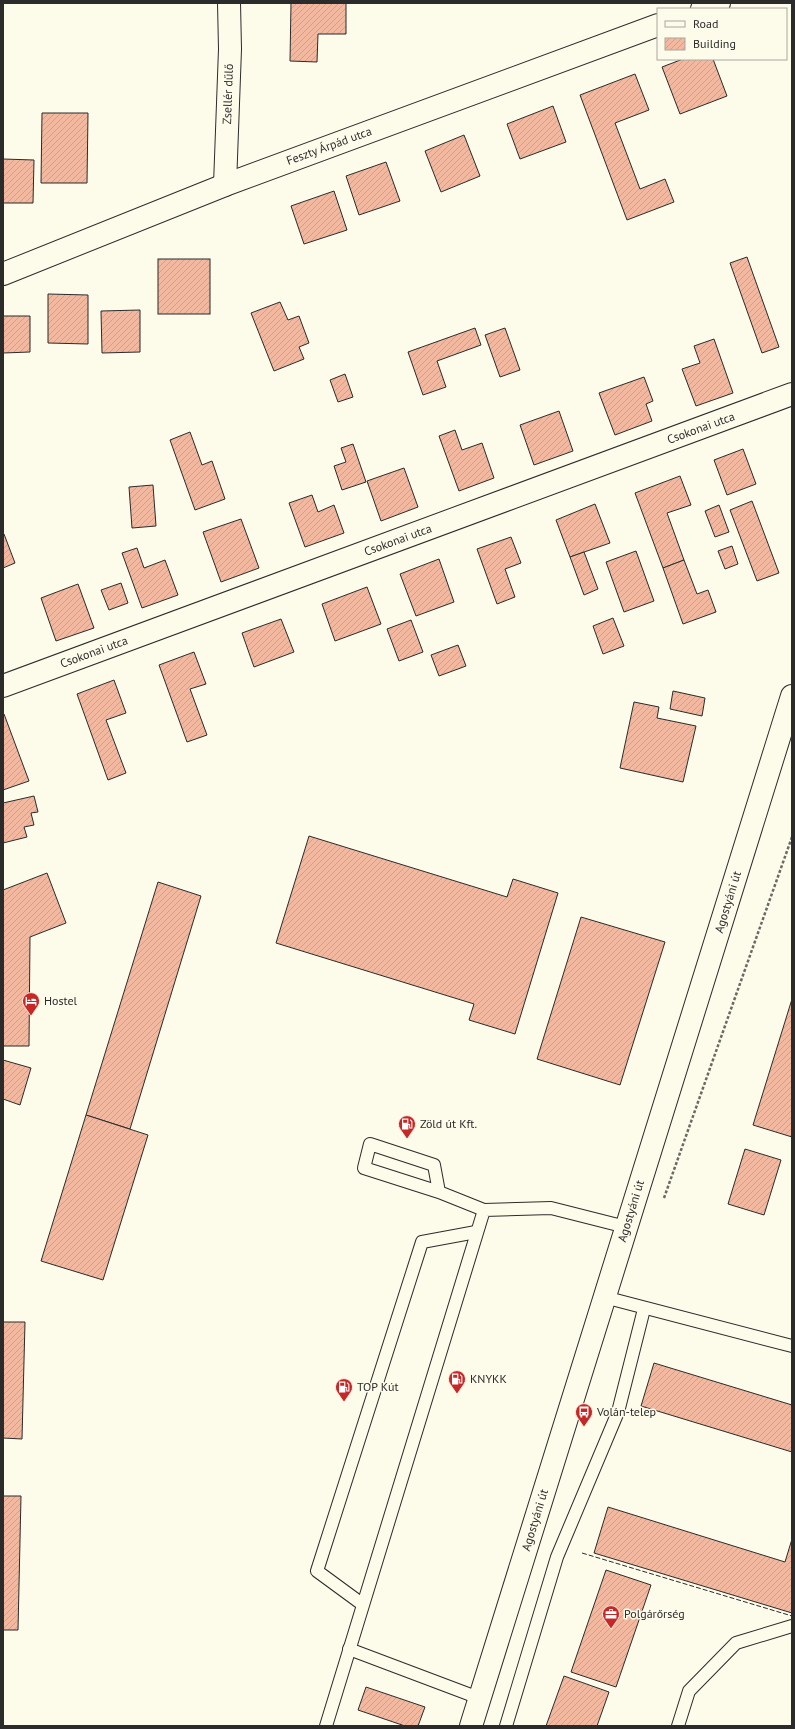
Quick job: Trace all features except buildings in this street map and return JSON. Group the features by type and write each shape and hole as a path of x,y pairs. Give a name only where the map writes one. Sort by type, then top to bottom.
{"street":[{"name":"Zsellér dűlő","path":"225,185 230,49 229,3"},
{"path":"705,8 719,3"},
{"name":"Feszty Árpád utca","path":"3,274 225,185 657,25"},
{"name":"Csokonai utca","path":"3,686 792,394"},
{"name":"Agostyáni út","path":"471,1726 792,696"}],"lane":[{"path":"439,1192 434,1165 370,1144 364,1168 439,1192 484,1210 551,1208 626,1227"},
{"path":"326,1726 348,1649 484,1210"},
{"path":"362,1604 317,1571 422,1242 476,1232"},
{"path":"604,1298 792,1346"},
{"path":"506,1726 557,1557 618,1412 644,1308"},
{"path":"678,1726 689,1691 736,1642 792,1626"},
{"path":"348,1649 479,1698"}],"path":[{"path":"661,1205 792,837"}],"fence":[{"path":"582,1553 792,1616"}],"place":[{"name":"Hostel","path":"31,1016"},
{"name":"Zöld út Kft.","path":"407,1139"},
{"name":"KNYKK","path":"457,1394"},
{"name":"TOP Kút","path":"344,1402"},
{"name":"Volán-telep","path":"584,1427"},
{"name":"Polgárőrség","path":"611,1629"}]}
